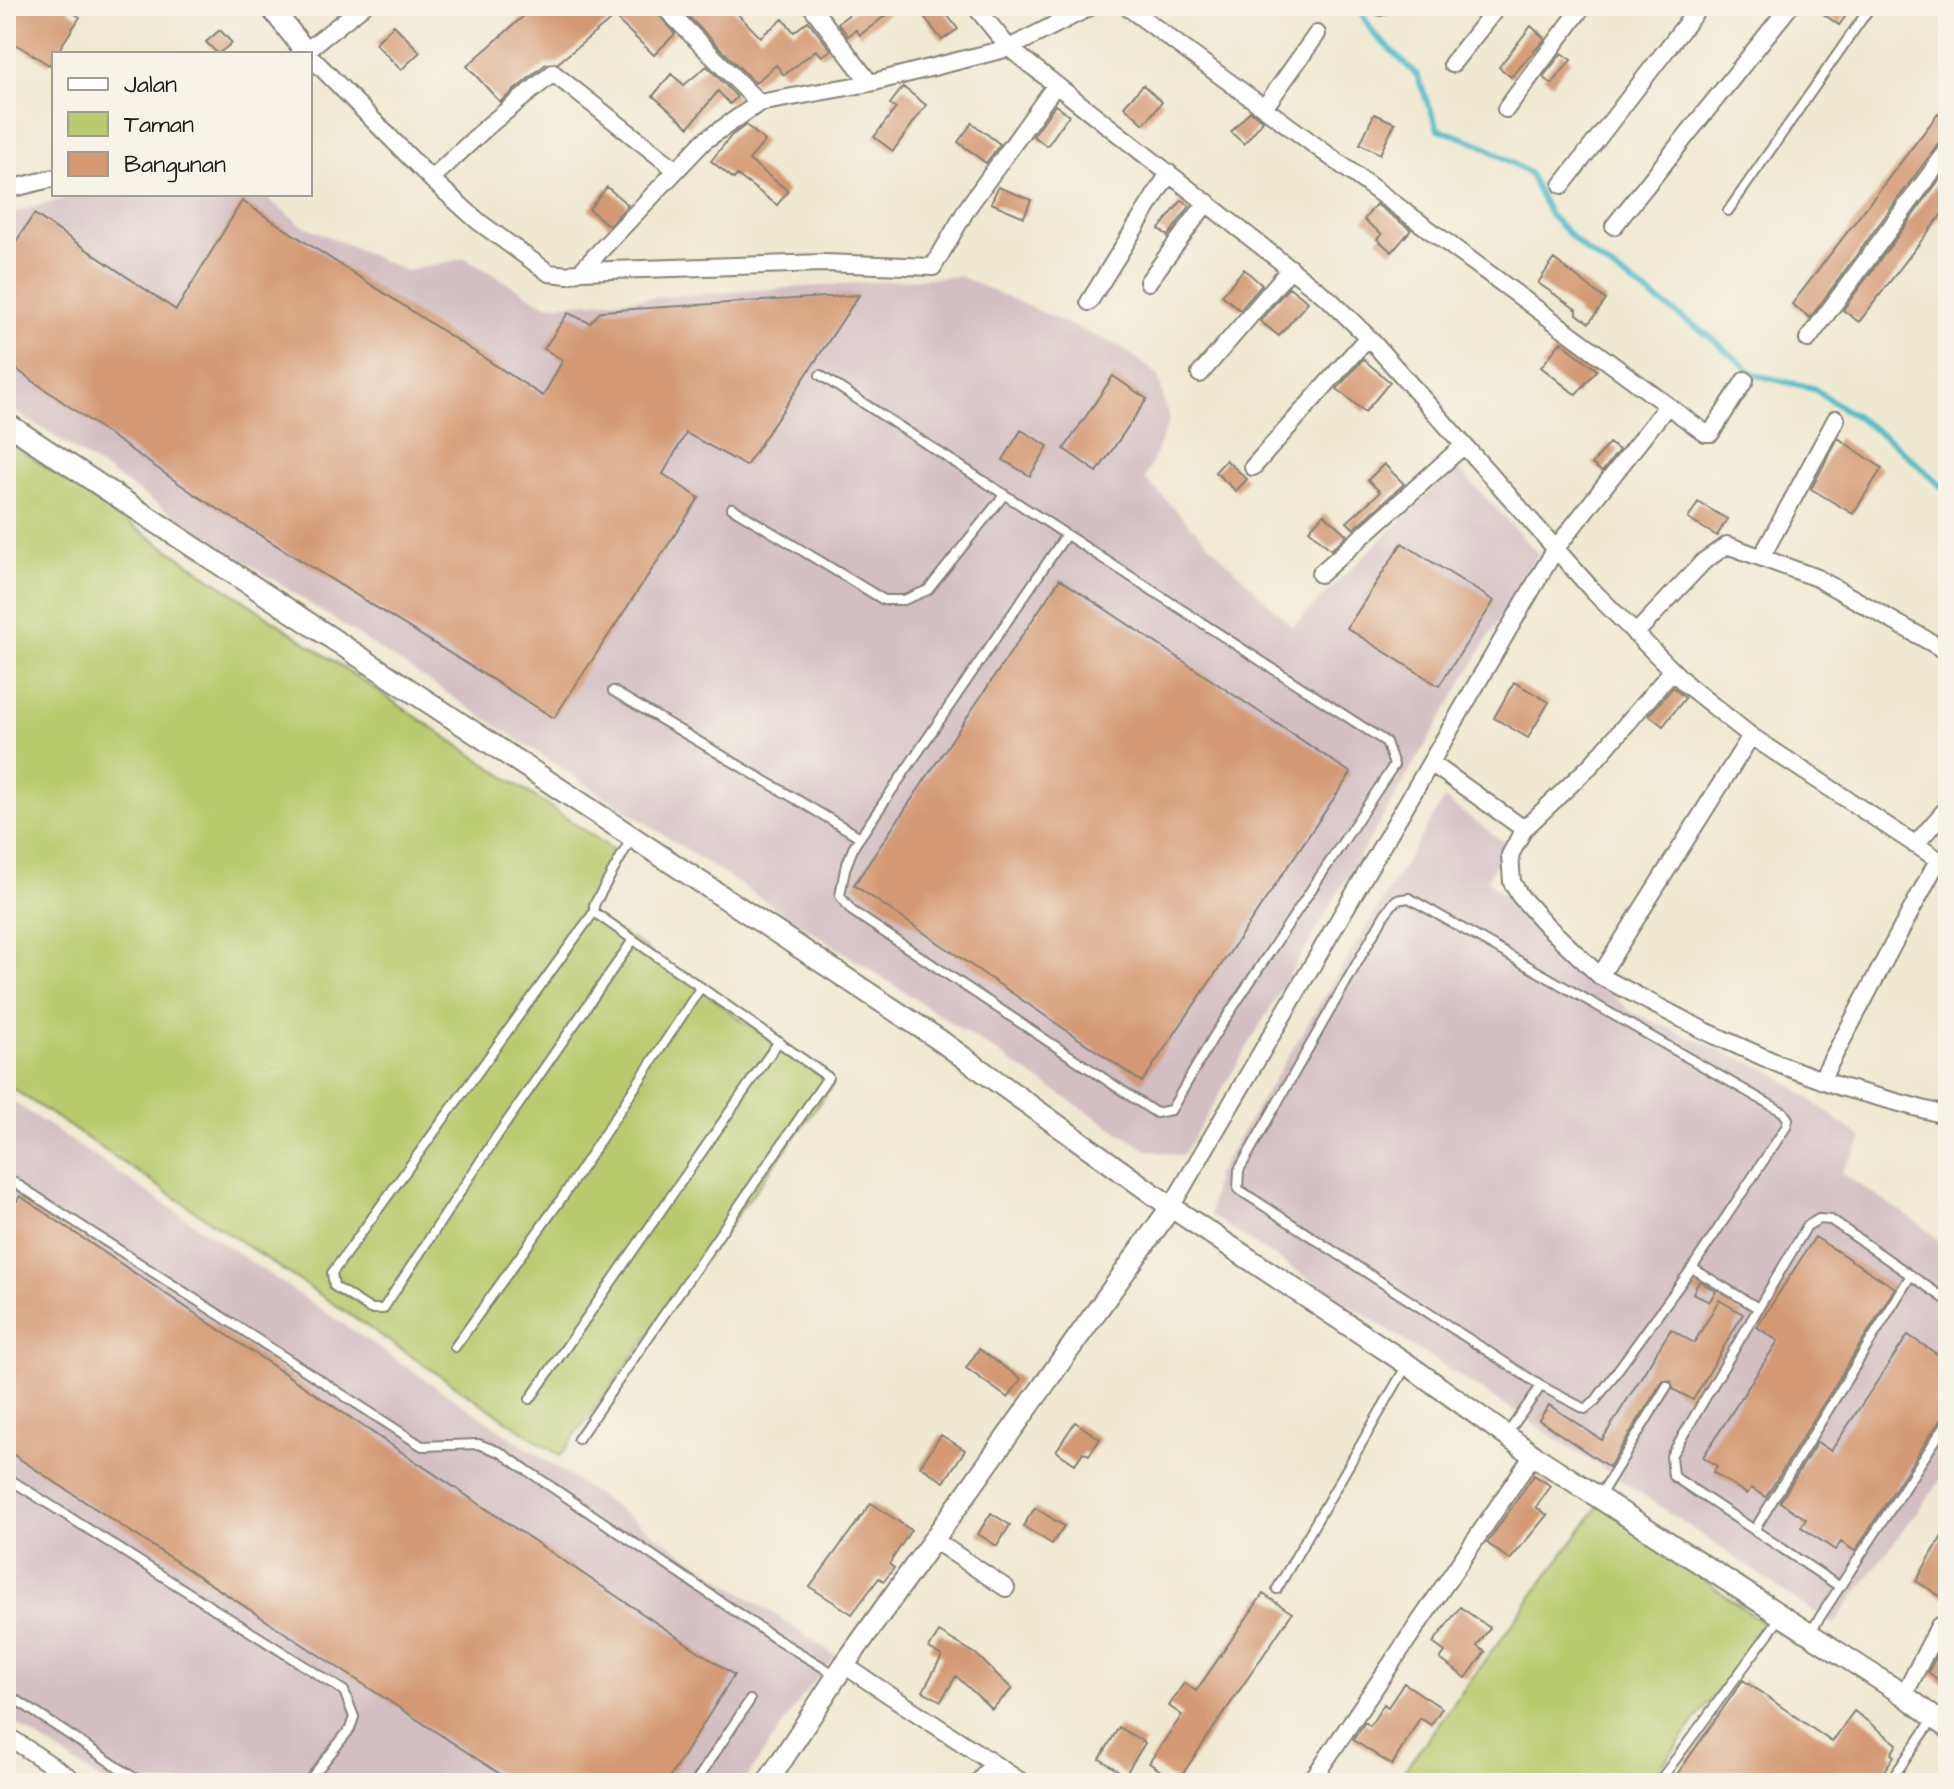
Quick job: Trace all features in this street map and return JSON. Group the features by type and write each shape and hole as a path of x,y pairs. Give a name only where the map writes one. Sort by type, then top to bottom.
{"street":[{"path":"270,6 305,52"},
{"path":"309,52 363,6"},
{"path":"663,6 759,103"},
{"path":"811,6 870,83"},
{"path":"975,6 1009,48 1291,268 1368,337 1463,446 1672,671 1751,736 1943,863 1821,1080"},
{"path":"581,271 704,141 759,103 870,83 1009,48 1092,6"},
{"path":"1126,6 1708,435 1745,380"},
{"path":"1452,64 1498,6"},
{"path":"1506,109 1583,6"},
{"path":"1562,185 1696,12 1676,6"},
{"path":"1614,226 1736,78 1790,6"},
{"path":"1264,108 1317,34"},
{"path":"312,59 431,179 479,222 549,273 568,275 581,271 823,263 933,267 968,207 1055,86"},
{"path":"431,179 489,125 553,73 675,169"},
{"path":"1808,339 1948,150"},
{"path":"1089,302 1169,173"},
{"path":"6,190 52,178"},
{"path":"1148,282 1207,202"},
{"path":"1200,374 1291,268"},
{"path":"1253,467 1368,337"},
{"path":"767,1783 840,1670 1171,1207 1556,548 1667,406"},
{"path":"1762,556 1836,419"},
{"path":"6,423 938,1039 1171,1207 1407,1364 1533,1455 1679,1547 1780,1618 1904,1695 1941,1723"},
{"path":"1320,574 1463,446"},
{"path":"1635,634 1716,550 1727,545 1817,578 1948,652"},
{"path":"1672,671 1582,775 1524,829 1510,855 1512,882 1520,896 1600,976 1705,1031 1821,1080 1948,1116"},
{"path":"1600,976 1751,736"},
{"path":"1431,763 1524,829"},
{"path":"1915,845 1948,807"},
{"path":"1310,1783 1533,1455"},
{"path":"934,1540 1006,1588"},
{"path":"1904,1695 1939,1626"},
{"path":"840,1670 1023,1783"},
{"path":"6,1735 78,1783"},
{"path":"978,1783 992,1764"}],"lane":[{"path":"1728,211 1871,6"},
{"path":"820,375 1386,742 1392,753 1394,765 1214,1036 1171,1110 1156,1113 852,911 840,896 845,869 860,837 1066,535"},
{"path":"732,508 884,600 904,600 928,590 1004,495"},
{"path":"613,691 860,837"},
{"path":"632,839 594,905 594,912 332,1273 334,1286 370,1309 383,1309 497,1136 633,940"},
{"path":"1409,898 1783,1112 1788,1119 1786,1127 1692,1268 1596,1400 1585,1409 1573,1406 1541,1386 1238,1189 1239,1170 1385,914 1396,900 1409,898"},
{"path":"578,1439 828,1077 824,1071 594,912"},
{"path":"455,1347 564,1195 701,987"},
{"path":"530,1399 779,1041"},
{"path":"6,1177 422,1446 478,1444 500,1452 773,1637 840,1670"},
{"path":"1840,1587 1673,1476 1671,1456 1807,1226 1819,1219 1831,1220 1948,1301"},
{"path":"1692,1268 1758,1308"},
{"path":"1755,1529 1911,1275"},
{"path":"1277,1589 1407,1364"},
{"path":"1506,1434 1541,1386"},
{"path":"1598,1497 1667,1386"},
{"path":"1808,1635 1948,1421"},
{"path":"6,1477 344,1691 354,1717 350,1729 307,1783"},
{"path":"1658,1783 1780,1618"},
{"path":"6,1693 142,1783"},
{"path":"695,1783 750,1700"},
{"path":"1889,1783 1941,1723"}],"shaded area":[{"path":"73,196 265,196 300,224 406,271 465,258 546,305 959,276 1123,348 1158,375 1169,421 1145,479 1292,627 1456,466 1538,554 1183,1156 1146,1150 6,405 6,215"},
{"path":"1444,799 1507,844 1487,880 1631,1012 1775,1073 1863,1139 1841,1173 1923,1226 1948,1250 1948,1470 1833,1625 1639,1492 1210,1215 1215,1177"},
{"path":"6,1097 836,1656 804,1694 743,1783 105,1783 6,1717"}],"green space":[{"path":"6,440 621,855 581,911 633,940 832,1086 560,1456 6,1084"},
{"path":"1600,1504 1766,1625 1649,1783 1395,1783"}],"building":[{"path":"6,6 62,6 80,17 57,52 52,52 49,65 6,38"},
{"path":"535,6 652,6 675,34 654,55 614,17 558,63 546,64 500,102 467,66"},
{"path":"678,6 730,6 760,37 783,19 794,32 808,21 831,50 822,56 816,50 784,75 776,65 755,83"},
{"path":"860,6 898,6 860,35 856,30 848,36 838,23"},
{"path":"916,6 940,6 958,29 942,40"},
{"path":"1812,6 1853,6 1839,25"},
{"path":"394,25 420,52 401,70 375,43"},
{"path":"1531,26 1545,39 1511,77 1499,67"},
{"path":"220,30 232,43 216,52 206,42"},
{"path":"1562,53 1571,60 1552,84 1543,77"},
{"path":"707,66 737,97 730,104 718,91 689,127 653,96 671,74 684,85"},
{"path":"1143,85 1162,102 1144,124 1124,106"},
{"path":"903,87 926,105 893,151 874,137 896,108 890,104"},
{"path":"1055,105 1069,115 1047,146 1033,136"},
{"path":"1250,111 1263,121 1244,144 1231,132"},
{"path":"1374,114 1395,123 1380,154 1360,144"},
{"path":"1938,114 1948,122 1948,139 1939,143 1810,318 1792,304"},
{"path":"972,123 1000,144 986,163 958,142"},
{"path":"746,125 765,141 749,160 788,191 777,205 737,175 734,179 711,161 731,136"},
{"path":"1948,168 1948,206 1859,322 1843,310"},
{"path":"607,187 628,205 609,226 589,209"},
{"path":"998,187 1031,200 1024,217 991,203"},
{"path":"1182,200 1190,206 1168,236 1159,229"},
{"path":"242,201 543,396 563,360 544,349 568,313 590,323 601,311 859,295 746,466 686,433 663,474 699,498 554,718 194,494 6,362 6,257 34,214 176,310"},
{"path":"1376,204 1411,230 1392,252 1377,239 1382,234 1364,220"},
{"path":"1554,259 1606,300 1589,323 1577,314 1577,310 1538,283"},
{"path":"1244,269 1262,285 1240,310 1222,295"},
{"path":"1289,287 1308,302 1279,336 1260,321"},
{"path":"1561,342 1597,370 1576,395 1541,367"},
{"path":"1363,359 1390,382 1365,412 1337,389"},
{"path":"1113,376 1147,399 1097,472 1064,449"},
{"path":"1021,430 1048,446 1030,476 1003,460"},
{"path":"1838,438 1882,468 1853,514 1811,489"},
{"path":"1609,443 1619,450 1602,472 1592,464"},
{"path":"1226,460 1247,479 1236,491 1215,472"},
{"path":"1384,464 1404,484 1354,529 1347,522 1380,492 1368,480"},
{"path":"1698,502 1727,519 1717,536 1688,519"},
{"path":"1324,514 1347,535 1331,550 1309,530"},
{"path":"1402,543 1494,601 1439,686 1347,628"},
{"path":"1060,579 1351,773 1142,1082 854,885"},
{"path":"1514,682 1549,702 1528,738 1494,718"},
{"path":"1673,687 1685,698 1663,726 1649,715"},
{"path":"20,1196 734,1675 666,1783 514,1783 6,1450 6,1218"},
{"path":"1815,1237 1895,1288 1766,1497 1751,1488 1747,1494 1713,1472 1717,1466 1703,1457 1778,1341 1757,1327"},
{"path":"1699,1281 1716,1291 1709,1302 1693,1293"},
{"path":"1719,1300 1743,1314 1693,1400 1673,1389 1671,1381 1663,1380 1609,1467 1539,1420 1549,1405 1602,1440 1671,1329 1694,1343"},
{"path":"1908,1335 1948,1361 1948,1414 1942,1417 1855,1551 1841,1542 1835,1550 1801,1527 1806,1519 1780,1502 1817,1442 1831,1451"},
{"path":"979,1349 1021,1379 1008,1398 966,1368"},
{"path":"1075,1422 1100,1439 1089,1455 1083,1452 1075,1464 1056,1451"},
{"path":"941,1435 965,1450 944,1482 920,1466"},
{"path":"1534,1475 1551,1486 1536,1507 1547,1515 1510,1560 1487,1543"},
{"path":"871,1503 911,1530 889,1564 894,1568 884,1581 879,1578 852,1614 810,1587"},
{"path":"1035,1508 1064,1526 1052,1544 1023,1526"},
{"path":"991,1513 1010,1525 997,1546 978,1534"},
{"path":"1948,1526 1948,1601 1916,1581"},
{"path":"1263,1594 1292,1613 1177,1782 1149,1763 1182,1715 1169,1706 1184,1683 1196,1691"},
{"path":"1460,1607 1490,1628 1477,1646 1485,1652 1466,1678 1440,1659 1445,1652 1433,1643"},
{"path":"939,1632 976,1654 1012,1689 992,1709 956,1676 941,1701 923,1691 942,1656 929,1648"},
{"path":"1948,1635 1948,1687 1928,1672"},
{"path":"1743,1680 1832,1742 1854,1711 1897,1744 1891,1754 1894,1756 1876,1783 1671,1783"},
{"path":"1404,1683 1442,1708 1431,1725 1420,1718 1392,1765 1353,1740 1365,1722 1370,1726 1384,1704 1388,1707"},
{"path":"1119,1727 1145,1743 1125,1775 1100,1759"}],"waterway":[{"path":"1357,6 1373,33 1417,75 1438,129 1480,144 1529,173 1550,215 1585,250 1709,336 1755,375 1813,388 1893,442 1948,492"}]}
